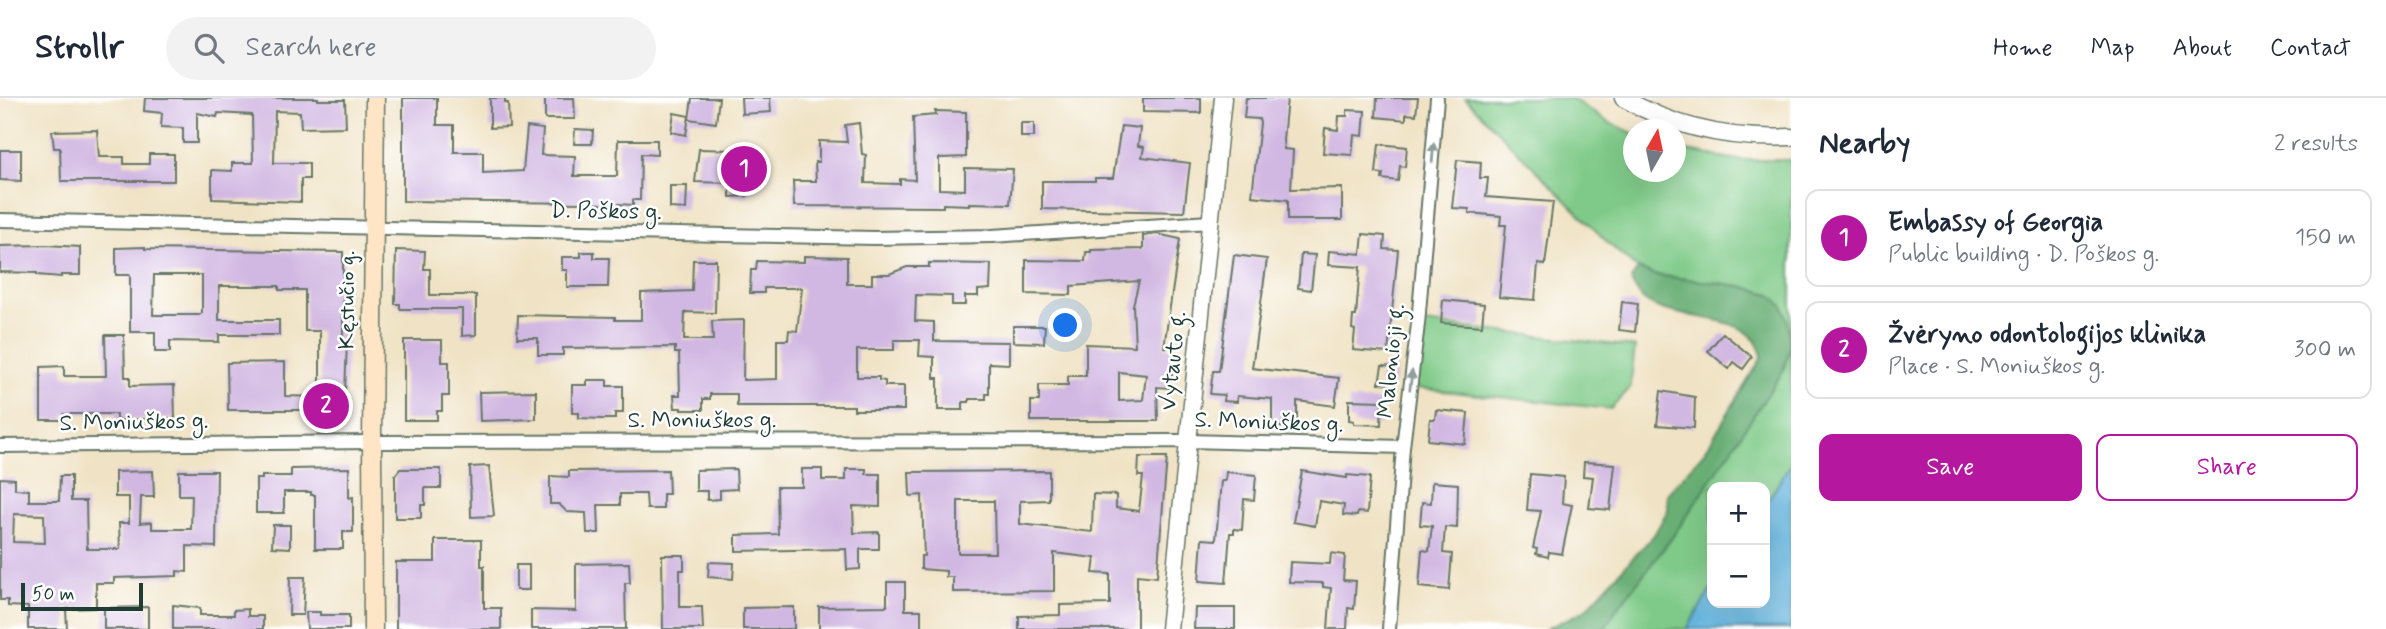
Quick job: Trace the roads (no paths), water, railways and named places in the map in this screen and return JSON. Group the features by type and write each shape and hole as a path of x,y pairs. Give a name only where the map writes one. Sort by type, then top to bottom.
{"main road":[{"name":"Kęstučio g.","path":"373,629 373,229 376,98"}],"street":[{"name":"Vytauto g.","path":"1169,629 1223,98"},
{"name":"Malonioji g.","path":"1389,629 1403,447 1418,324 1437,98"},
{"path":"1623,98 1668,120 1710,132 1749,137 1791,137"},
{"name":"D. Poškos g.","path":"0,220 874,238 992,236 1210,222"},
{"name":"S. Moniuškos g.","path":"0,446 372,442 1189,441 1403,447"}],"water":[{"path":"1791,463 1791,629 1687,629 1707,596 1707,608 1770,608 1770,497"}],"place":[{"name":"Embassy of Georgia","path":"744,169"},
{"name":"Žvėryno odontologijos klinika","path":"326,406"}]}
